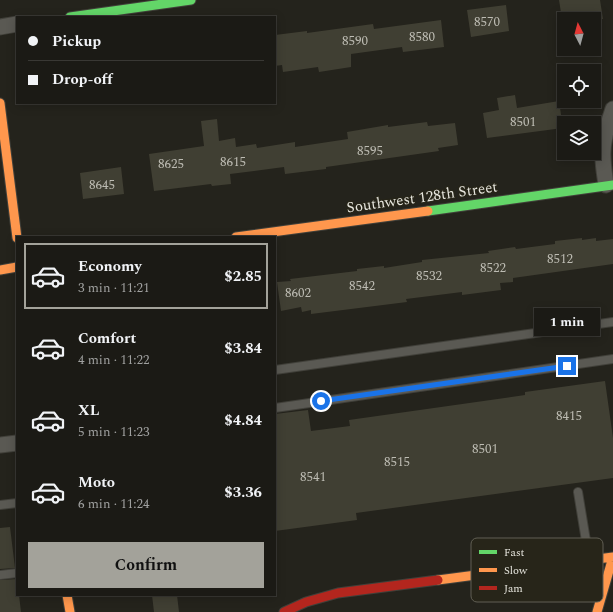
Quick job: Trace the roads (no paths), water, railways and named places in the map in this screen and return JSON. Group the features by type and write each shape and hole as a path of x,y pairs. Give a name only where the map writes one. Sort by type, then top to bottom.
{"street":[{"path":"77,16 191,0"},
{"path":"0,27 16,24"},
{"path":"0,104 17,236"},
{"path":"610,185 603,158 603,146 613,109"},
{"name":"Southwest 128th Street","path":"243,236 610,185"},
{"path":"0,270 16,267"},
{"path":"0,445 16,443"},
{"path":"603,558 613,557 603,591"},
{"path":"284,612 306,602 338,593 471,576"},
{"path":"67,596 70,612"},
{"path":"597,612 600,602"}],"lane":[{"path":"276,370 613,322"},
{"path":"276,408 613,359"},
{"path":"578,492 586,538"},
{"path":"0,505 16,503"},
{"path":"0,575 16,573"}]}
